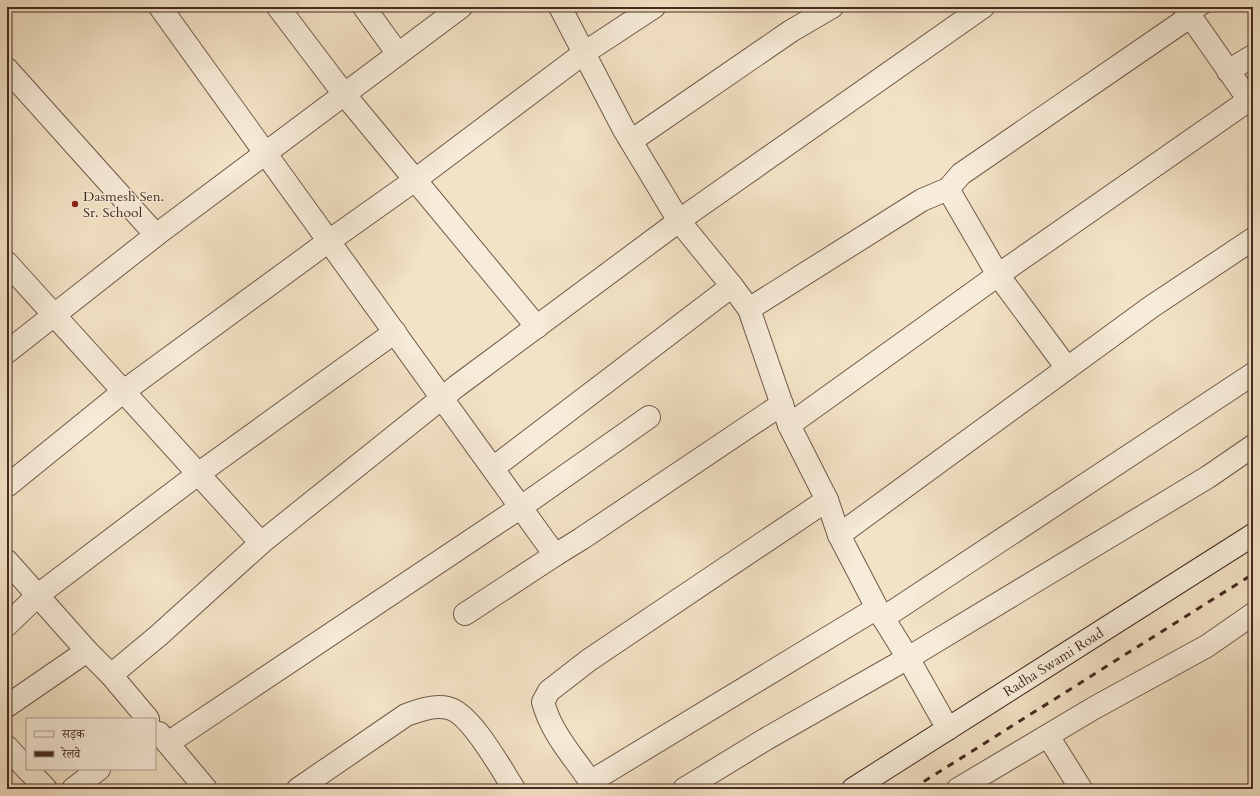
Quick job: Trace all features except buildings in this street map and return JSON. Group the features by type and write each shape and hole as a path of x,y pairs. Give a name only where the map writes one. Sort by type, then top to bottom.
{"street":[{"path":"160,7 555,555"},
{"path":"278,7 344,94 537,327"},
{"path":"364,7 398,54"},
{"path":"7,352 156,234 461,7"},
{"path":"560,7 631,141 679,221 749,309 789,425 827,500 839,535 880,613 908,658 948,729"},
{"path":"7,486 124,391 415,180 584,53 654,7"},
{"path":"631,141 791,31 832,7"},
{"path":"111,675 158,636 261,543 442,398 679,221 983,7"},
{"path":"749,309 922,200 948,189 961,174 1194,10 1228,71 1251,103 998,275 789,425"},
{"path":"1228,71 1253,56"},
{"path":"7,69 156,234"},
{"path":"948,189 998,275 1067,368"},
{"path":"839,535 1067,368 1151,308 1253,239"},
{"path":"7,263 261,543"},
{"path":"493,468 732,286"},
{"path":"7,625 38,596 198,474 395,332"},
{"path":"827,500 589,660 549,691 544,702 547,714 554,729 593,785 880,613 1253,374"},
{"path":"465,614 588,535 782,404"},
{"path":"206,789 161,735 521,507 649,417"},
{"path":"684,789 766,739 908,658 1201,481 1253,446"},
{"name":"Radha Swami Road","path":"854,789 1253,535"},
{"path":"7,561 87,651 111,675 147,718"},
{"path":"958,789 1094,708 1207,646 1253,614"},
{"path":"7,706 87,651"},
{"path":"298,789 406,715 422,709 437,706 450,708 461,715 476,731 514,789"},
{"path":"1048,736 1080,789"},
{"path":"7,747 26,768"},
{"path":"28,770 46,789"},
{"path":"73,789 98,770"}],"railway":[{"path":"912,789 1253,574"}],"place":[{"name":"Dasmesh Sen. Sr. School","path":"75,204"}]}
